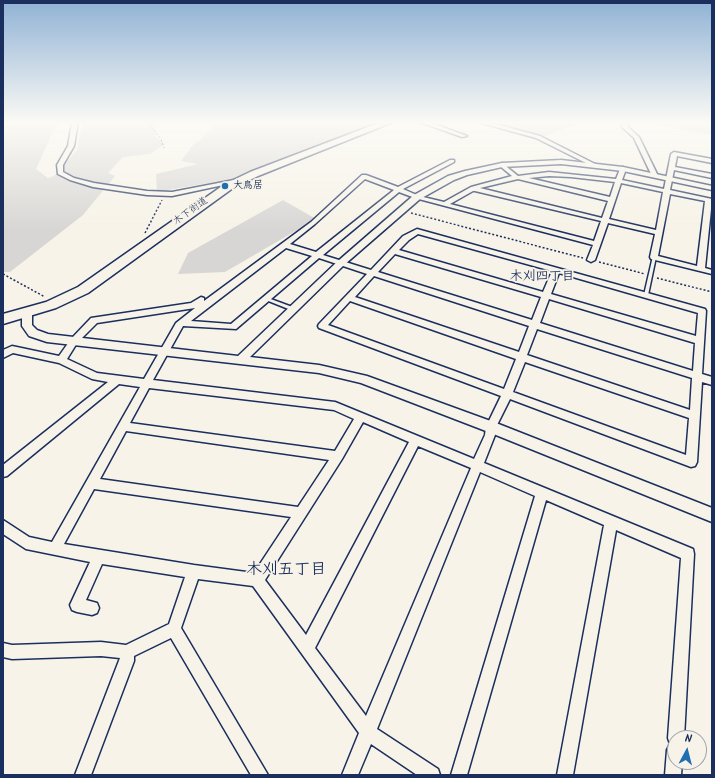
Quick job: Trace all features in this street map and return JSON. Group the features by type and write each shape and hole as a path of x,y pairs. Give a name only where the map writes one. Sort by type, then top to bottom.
{"main road":[{"name":"木下街道","path":"3,318 27,313 51,305 83,290 221,191 239,181 297,158"}],"street":[{"path":"64,158 60,165 60,173 72,179 147,193 166,194 193,191 239,181"},
{"path":"581,158 594,165"},
{"path":"646,158 655,176"},
{"path":"673,158 654,257 712,272"},
{"path":"694,158 712,162"},
{"path":"182,323 233,327 318,255 399,190 452,161"},
{"path":"241,359 342,263 416,197 451,178 465,173 502,165 547,162 594,165 623,169 712,188"},
{"path":"502,165 516,177 612,200"},
{"path":"672,168 712,176"},
{"path":"591,260 623,169"},
{"path":"446,204 473,188 516,177 557,174 619,180 710,200 701,269"},
{"path":"55,548 164,351 182,323 308,227 364,176 416,197 597,244"},
{"path":"473,188 658,233"},
{"path":"61,360 74,341 94,320 193,306 288,238 303,228 308,227"},
{"path":"417,231 556,270 702,311 691,462 322,326 406,238 417,231"},
{"path":"285,245 712,380"},
{"path":"395,251 700,341"},
{"path":"350,775 490,435 491,427 507,394 534,324 547,296 556,270"},
{"path":"349,298 695,416"},
{"path":"27,313 26,326 34,334 47,338 319,369 341,373 382,385 712,515"},
{"path":"3,355 12,349 61,360 95,376 117,380 335,406 688,554 677,730"},
{"path":"3,472 117,380"},
{"path":"257,580 338,456 361,417"},
{"path":"123,426 338,456"},
{"path":"307,649 416,440"},
{"path":"91,483 300,513"},
{"path":"459,775 542,493"},
{"path":"565,775 611,522"},
{"path":"3,526 26,543 99,557 257,580 368,732 432,775"},
{"path":"92,608 77,605 99,557"},
{"path":"3,650 12,652 101,649 127,652 174,629 194,572"},
{"path":"174,629 260,775"},
{"path":"83,775 127,661 127,652"}],"lane":[{"path":"646,296 654,257"},
{"path":"267,299 293,309"}],"path":[{"path":"150,242 142,238 166,194"},
{"path":"402,210 712,292"},
{"path":"3,274 52,301 51,305"}],"shaded area":[{"path":"3,158 41,158 36,169 48,178 54,176 70,158 122,158 108,173 115,176 83,215 10,272 3,272"},
{"path":"183,158 287,158 237,178 157,192 156,174 198,164 181,161"},
{"path":"283,200 316,219 225,272 178,274 188,253"}],"place":[{"name":"大鳥居","path":"225,186"}],"district":[{"name":"木刈四丁目","path":"542,278"},
{"name":"木刈五丁目","path":"286,571"}]}
